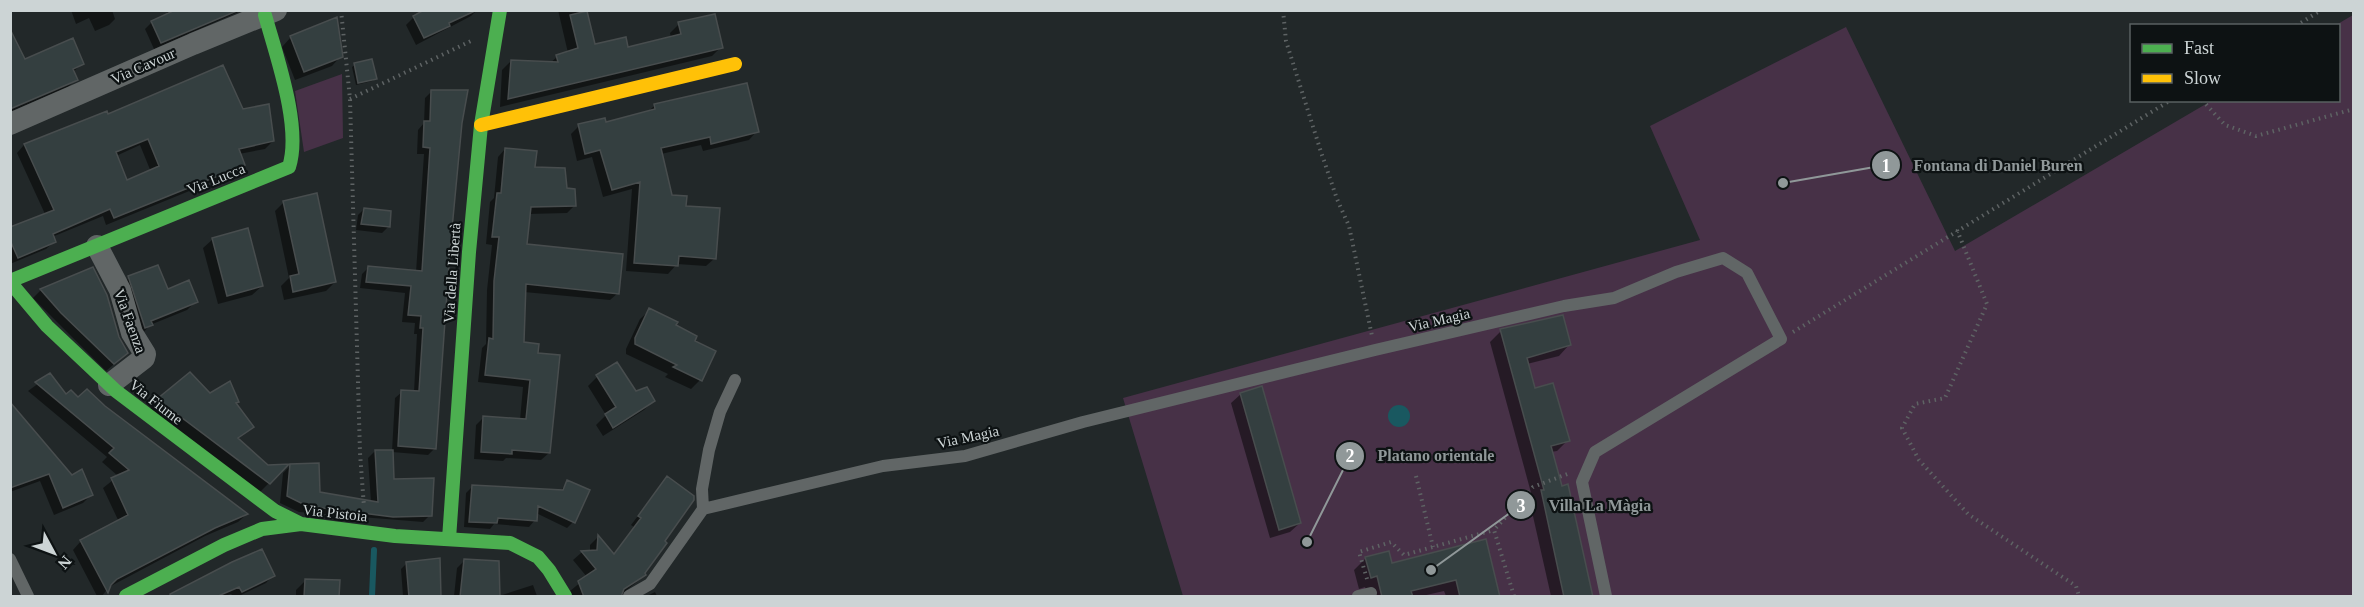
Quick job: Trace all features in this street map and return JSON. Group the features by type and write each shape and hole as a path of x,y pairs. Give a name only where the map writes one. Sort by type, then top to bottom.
{"street":[{"name":"Via della Libertà","path":"449,539 469,252 481,125 500,10"},
{"name":"Via Cavour","path":"10,124 270,13"},
{"name":"Via Lucca","path":"10,282 289,167 293,163 287,96 270,13"},
{"path":"481,125 735,64"},
{"name":"Via Faenza","path":"97,246 120,290 132,333 145,354 144,358 109,385"},
{"name":"Via Fiume","path":"10,282 47,326 109,385 275,511 301,524"},
{"name":"Via Pistoia","path":"126,597 152,591 224,545 262,529 301,524 365,533 510,543 527,549 541,558 565,597"}],"lane":[{"name":"Via Magia","path":"704,509 883,465 965,456 1083,423 1375,350 1564,306 1614,298 1676,272 1723,258 1747,273 1781,339"},
{"path":"1606,597 1582,482 1595,452 1781,339"},
{"path":"629,597 650,584 704,509 702,489 709,450 720,412 735,380"},
{"path":"10,559 28,597"},
{"path":"1358,597 1371,593"}],"path":[{"path":"341,10 350,99 360,453 365,533"},
{"path":"1283,10 1286,41 1337,199 1349,226 1375,350"},
{"path":"2299,24 2321,10"},
{"path":"350,99 499,27"},
{"path":"1781,339 2168,102"},
{"path":"2204,102 2225,125 2256,136 2354,109"},
{"path":"1957,230 1987,304 1945,398 1915,404 1902,428 1918,459 1968,514 2076,585 2079,597"},
{"path":"1371,593 1359,552 1390,542 1404,555 1494,530 1533,487 1589,467"},
{"path":"1416,476 1433,547"},
{"path":"1494,530 1514,597"}],"shaded area":[{"path":"2353,15 2353,596 1183,596 1123,398 1700,240 1650,126 1846,27 1955,251 2209,102 2340,102 2340,24 2338,24"},
{"path":"342,74 343,138 304,152 295,91"}],"water":[{"path":"1399,405 1407,408 1410,416 1407,424 1399,427 1391,424 1388,416 1391,408"}],"building":[{"path":"175,10 239,10 161,43 151,21"},
{"path":"424,10 477,10 424,38 413,16"},
{"path":"587,11 595,44 626,37 628,47 681,34 678,22 715,14 723,48 508,99 511,60 558,62 556,55 578,48 570,15"},
{"path":"337,17 343,57 304,72 290,36"},
{"path":"10,29 25,59 73,38 84,64 73,69 78,80 10,109"},
{"path":"372,59 377,79 358,83 354,63"},
{"path":"223,65 243,109 269,104 274,141 239,149 245,165 114,218 110,209 53,234 56,242 18,258 10,240 10,227 54,210 24,144 107,111 108,114","holes":["148,139 159,166 127,180 116,152"]},
{"path":"747,83 759,132 711,144 710,137 661,148 672,195 687,196 686,206 720,208 716,259 679,256 678,266 634,263 640,182 612,190 600,150 585,154 578,124 605,118 606,122 655,109 654,104"},
{"path":"431,90 468,90 462,123 450,250 436,449 398,446 401,390 419,391 423,328 420,328 421,316 408,315 411,286 366,282 368,266 422,271 430,148 423,147 424,121 430,121"},
{"path":"505,148 537,151 535,167 565,168 567,188 575,189 576,206 531,207 527,244 623,254 619,294 526,284 524,342 539,344 538,353 560,355 550,453 512,450 512,454 481,452 483,416 526,419 530,380 485,375 489,338 493,339 494,281 499,237 492,237 497,193 501,193"},
{"path":"317,193 336,282 293,292 290,276 299,274 283,201"},
{"path":"364,208 391,211 390,227 361,224"},
{"path":"248,228 263,286 227,296 212,238"},
{"path":"158,265 168,289 189,280 198,302 151,321 153,325 145,328 128,276"},
{"path":"93,267 107,295 119,337 128,353 114,364 61,313 40,289"},
{"path":"649,308 678,322 676,325 697,336 695,341 716,351 702,381 673,367 677,365 635,344 635,338"},
{"path":"1563,315 1571,345 1527,358 1535,388 1553,383 1570,441 1551,446 1562,486 1568,484 1593,597 1564,597 1541,490 1544,490 1500,329"},
{"path":"617,362 636,391 647,387 655,401 613,428 605,414 616,407 596,375"},
{"path":"190,372 210,393 230,381 239,402 236,403 254,427 238,438 268,465 289,464 270,484 157,399"},
{"path":"50,373 66,394 71,390 78,397 87,389 105,406 248,514 215,528 117,579 111,585 108,593 80,540 128,515 111,478 129,470 109,453 114,448 35,382"},
{"path":"1262,386 1301,523 1279,530 1240,393"},
{"path":"10,402 72,475 82,469 93,495 63,508 49,474 10,488"},
{"path":"375,450 393,450 394,479 434,478 432,516 393,517 307,506 287,496 290,464 319,463 320,492 378,502"},
{"path":"667,476 694,496 694,500 665,541 667,543 645,573 646,575 624,589 621,597 584,597 578,581 596,569 581,551 597,550 598,535 614,554 641,518 638,516"},
{"path":"567,480 590,490 575,523 538,506 537,521 498,518 497,523 469,522 472,485 563,490"},
{"path":"1486,539 1500,597 1460,597 1456,580 1411,591 1413,597 1382,597 1377,576 1371,578 1365,557 1389,551 1392,563"},
{"path":"262,549 275,576 242,592 239,587 216,597 171,597 170,594"},
{"path":"440,558 441,597 409,597 406,562"},
{"path":"464,559 499,561 500,597 460,597"},
{"path":"305,579 340,580 339,597 304,597"}],"waterway":[{"path":"372,596 374,550"}],"traffic: fast":[{"path":"449,539 469,252 481,125 500,10"},
{"path":"10,281 289,167 292,151 290,112 265,15"},
{"path":"10,282 47,326 116,391 275,511 301,524"},
{"path":"126,596 224,545 262,529 301,524 395,536 510,543 538,557 565,596"}],"traffic: slow":[{"path":"481,125 735,64"}],"place":[{"name":"Fontana di Daniel Buren","path":"1783,183"},
{"name":"Platano orientale","path":"1307,542"},
{"name":"Villa La Màgia","path":"1431,570"}]}
